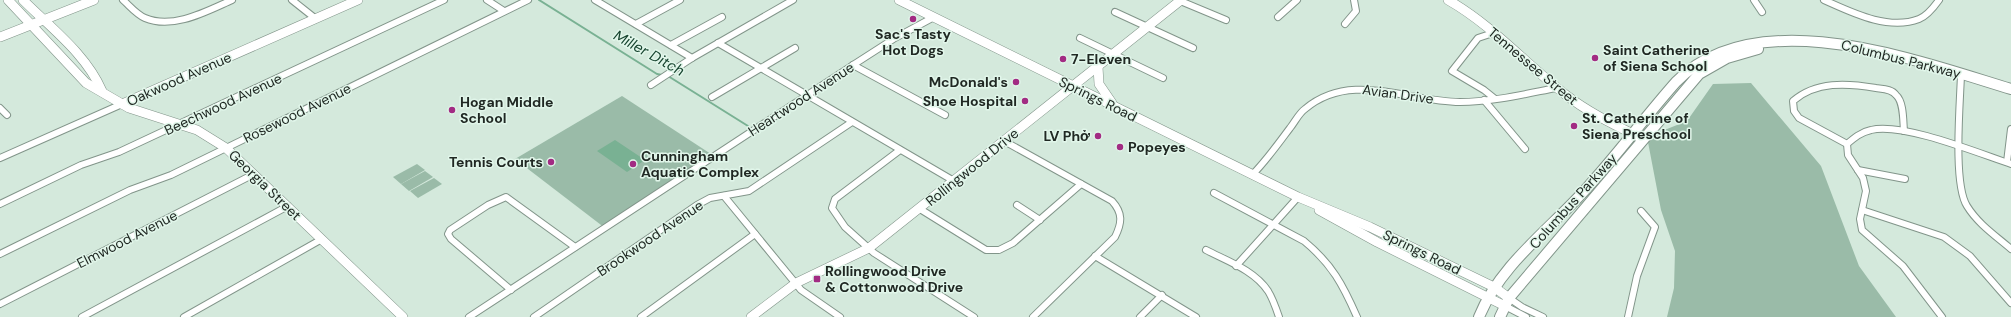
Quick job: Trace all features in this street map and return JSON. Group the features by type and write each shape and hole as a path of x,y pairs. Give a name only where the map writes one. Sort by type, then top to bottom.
{"main road":[{"name":"Georgia Street","path":"8,0 86,83 122,104 208,136 226,148 403,317"},
{"name":"Georgia Street","path":"23,0 44,20 100,82 102,91"},
{"path":"0,37 94,0"},
{"name":"Oakwood Avenue","path":"122,104 358,0"},
{"name":"Springs Road","path":"899,0 1298,197 1377,242 1491,292 1507,302"},
{"name":"Rollingwood Drive","path":"751,317 796,283 869,248 920,209 1180,0"},
{"name":"Tennessee Street","path":"1448,0 1471,13 1490,34 1556,88 1588,110 1643,139"},
{"name":"Columbus Parkway","path":"1479,317 1491,292 1586,189 1687,71 1704,59 1736,46 1766,41 1819,40 1884,52 2011,94"},
{"name":"Columbus Parkway","path":"1500,317 1507,302 1699,74 1726,57 1761,48 1814,46 1844,49 2011,89"},
{"path":"1098,67 1099,84 1104,94 1116,107"}],"street":[{"path":"123,0 145,18 167,21 184,19 232,0"},
{"path":"292,0 316,19"},
{"name":"Beechwood Avenue","path":"0,204 81,165 119,152 444,0"},
{"path":"487,0 504,11"},
{"name":"Rosewood Avenue","path":"0,254 130,190 170,175 528,0"},
{"path":"596,0 692,58"},
{"path":"636,24 680,0"},
{"path":"651,85 692,58 793,0"},
{"path":"1180,0 1226,20"},
{"path":"1278,17 1297,0"},
{"path":"1345,24 1356,12 1354,0"},
{"path":"1754,0 1762,12"},
{"path":"1824,0 1865,17 1892,22 1909,22 1920,19 1939,0"},
{"path":"1115,12 1193,48"},
{"path":"671,46 722,17"},
{"name":"Heartwood Avenue","path":"469,317 853,65 896,38 934,17"},
{"path":"1490,34 1478,38 1452,71 1458,77 1487,90 1494,98"},
{"path":"1080,38 1163,78"},
{"path":"718,43 954,181"},
{"path":"712,98 795,48"},
{"path":"853,65 945,115"},
{"path":"1961,78 1961,148 1959,176 1961,192 1966,205 1984,227 2011,249"},
{"path":"1847,144 1799,118 1794,111 1793,101 1810,90 1832,85 1858,85 1891,91 1898,98 1904,131"},
{"name":"Avian Drive","path":"1252,175 1263,164 1304,109 1330,93 1370,88 1445,100 1484,100 1556,88"},
{"path":"1484,100 1525,149"},
{"name":"Oakwood Avenue","path":"0,158 122,104"},
{"path":"0,108 6,115"},
{"name":"Brookwood Avenue","path":"534,317 697,205 710,198 739,194 759,186 852,122"},
{"path":"1942,317 1903,266 1862,230 1860,224 1866,191 1858,170 1848,155 1847,144 1853,137 1865,131 1882,129 1904,131 2009,163 2011,129"},
{"path":"1004,141 1112,201 1118,207 1122,216 1122,226 1115,237 1033,317"},
{"path":"900,150 835,199 832,208 835,214 869,248 974,317"},
{"path":"1858,170 1886,174 1905,179"},
{"name":"Elmwood Avenue","path":"0,304 254,174"},
{"path":"920,209 986,250 992,251 1006,248 1081,184"},
{"path":"1214,193 1304,241 1327,260 1338,275 1358,317"},
{"path":"724,196 801,290 840,317"},
{"path":"511,290 451,239 448,234 450,230 488,205 506,197 575,247"},
{"path":"1236,266 1298,197"},
{"path":"1017,205 1040,220"},
{"path":"82,317 288,206"},
{"path":"1862,210 1944,237 1974,260 2011,303"},
{"path":"1628,317 1632,293 1641,262 1654,233 1655,227 1641,211"},
{"path":"641,317 755,234"},
{"path":"184,317 322,239"},
{"path":"1206,250 1251,274 1267,289 1279,317"},
{"path":"1095,256 1162,295 1196,317"},
{"path":"1140,317 1162,295"},
{"name":"Springs Road","path":"1507,302 1526,317"},
{"name":"Springs Road","path":"1507,302 1543,317"}],"shaded area":[{"path":"1751,83 1821,166 1859,266 1896,317 1667,317 1674,288 1675,251 1661,210 1647,137 1687,121 1713,84"},
{"path":"622,96 714,156 605,228 515,159"},
{"path":"615,140 645,160 627,172 597,151"},
{"path":"417,164 425,170 401,184 393,177"},
{"path":"425,171 433,177 409,191 401,184"},
{"path":"434,178 442,184 418,198 410,191"}],"waterway":[{"name":"Miller Ditch","path":"539,0 657,74 662,75"},
{"name":"Miller Ditch","path":"668,76 748,126"}],"place":[{"name":"Sac's Tasty Hot Dogs","path":"913,19"},
{"name":"Saint Catherine of Siena School","path":"1595,58"},
{"name":"7-Eleven","path":"1063,59"},
{"name":"McDonald's","path":"1016,82"},
{"name":"Shoe Hospital","path":"1025,101"},
{"name":"Hogan Middle School","path":"452,110"},
{"name":"St. Catherine of Siena Preschool","path":"1574,126"},
{"name":"LV Phở","path":"1098,136"},
{"name":"Popeyes","path":"1120,147"},
{"name":"Tennis Courts","path":"551,162"},
{"name":"Cunningham Aquatic Complex","path":"633,164"},
{"name":"Rollingwood Drive & Cottonwood Drive","path":"817,279"}]}
